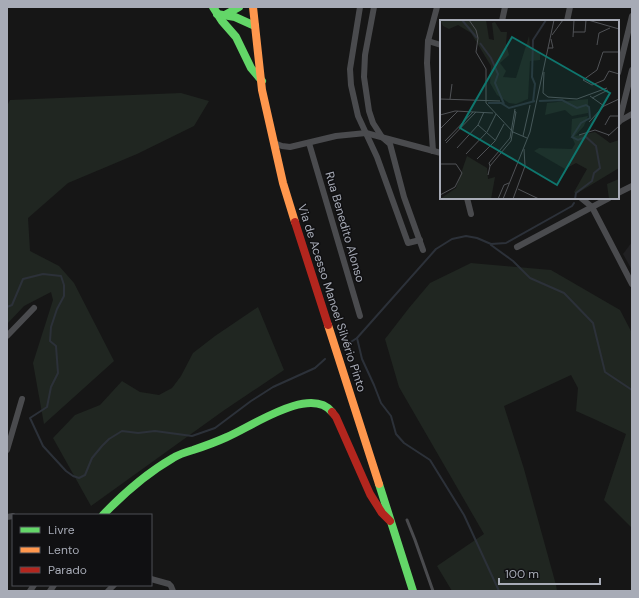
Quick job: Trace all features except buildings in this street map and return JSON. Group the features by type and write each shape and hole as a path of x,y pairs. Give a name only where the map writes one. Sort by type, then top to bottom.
{"main road":[{"path":"226,15 238,7"},
{"name":"Via de Acesso Manoel Silvério Pinto","path":"253,7 262,90 287,195 413,591"},
{"path":"215,10 255,26"},
{"path":"215,10 222,21 233,33 251,68 262,81"},
{"path":"105,514 110,507 144,477 172,458 232,435 283,409 301,404 321,404 332,411 336,417 370,494 382,513 390,522"}],"street":[{"path":"360,7 350,70 351,86 356,109 377,157 408,244 420,240"},
{"path":"374,7 365,55 364,77 366,97 373,123 382,137 390,144 404,197 424,250"},
{"path":"432,150 427,63 428,41 437,7"},
{"path":"502,20 505,7"},
{"path":"567,20 570,7"},
{"path":"619,69 632,16"},
{"path":"428,41 440,44"},
{"path":"352,54 365,55"},
{"path":"619,118 632,70"},
{"path":"350,79 364,77"},
{"path":"619,121 632,114"},
{"path":"274,143 290,148 336,136 366,134 440,153"},
{"name":"Rua Benedito Alonso","path":"309,143 360,316"},
{"path":"619,192 632,186"},
{"path":"467,199 471,214"},
{"path":"582,199 592,207 632,284"},
{"path":"517,247 607,199"},
{"path":"7,336 34,308"},
{"path":"7,450 22,399"},
{"path":"152,579 169,584 173,591"}],"lane":[{"path":"407,520 433,591"}],"shaded area":[{"path":"181,93 209,101 194,126 137,154 68,183 28,218 30,251 59,266 74,283 114,361 44,424 33,363 53,300 51,292 24,306 7,324 7,106 10,100"},
{"path":"632,242 632,270 623,254"},
{"path":"471,263 551,270 620,310 632,333 632,528 604,500 626,434 576,411 578,388 571,375 504,406 524,469 557,591 452,591 437,566 484,534 399,387 385,339 430,283"},
{"path":"258,307 284,370 223,411 91,506 53,438 75,415 100,405 122,381 140,392 159,395 172,388 181,376 193,353"}],"waterway":[{"path":"343,347 357,338 436,249 452,239 466,236 477,238 491,244 506,243 572,206 574,203"},
{"path":"491,245 513,261 530,278 564,293 593,323 605,372 632,390"},
{"path":"7,307 12,305 23,279 43,274 61,276 64,285 64,296 57,309 51,327 50,341 56,346 58,373 51,387 47,407 30,418 43,446 66,471 79,478 85,475 92,458 102,446 109,439 122,431 138,433 155,431 192,436 215,428 251,401 273,387 315,368 325,359"},
{"path":"357,338 362,359 381,403 391,416 396,434 404,443 430,460 464,515 499,591"}],"traffic: fast":[{"path":"213,7 222,21 236,37 251,68 262,81"},
{"path":"225,15 239,7"},
{"path":"217,14 235,17 255,26"},
{"path":"104,514 145,477 180,454 223,439 295,405 310,403 322,405 332,412"},
{"path":"379,484 413,591"}],"traffic: slow":[{"path":"253,7 262,90 283,183 295,222"},
{"path":"328,325 379,484"}],"traffic: jam":[{"path":"295,222 328,325"},
{"path":"332,412 336,417 370,494 382,513 390,521"}]}
